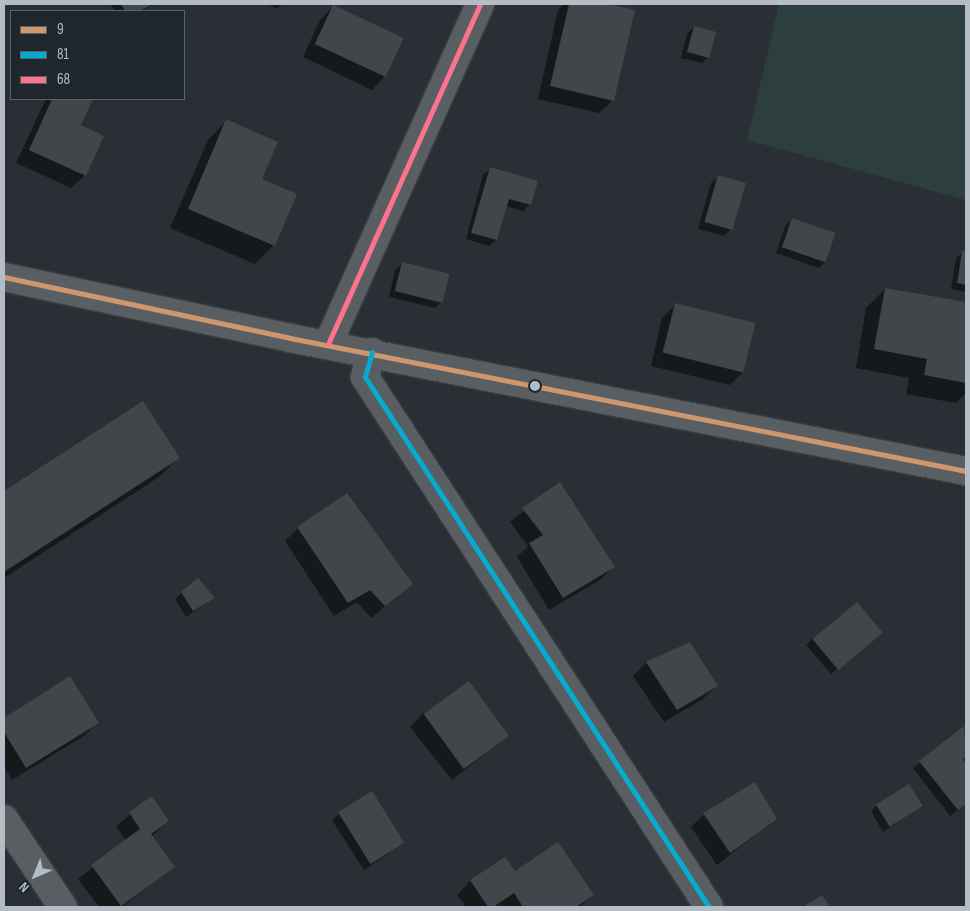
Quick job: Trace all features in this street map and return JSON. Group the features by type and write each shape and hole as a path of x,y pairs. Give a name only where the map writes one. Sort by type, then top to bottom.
{"street":[{"path":"328,344 480,4"},
{"path":"4,277 328,344 966,471"},
{"path":"372,352 365,378 556,668 709,907"},
{"path":"4,819 63,907"}],"shaded area":[{"path":"779,4 966,4 966,200 747,140"}],"building":[{"path":"121,4 153,4 142,10 124,10"},
{"path":"569,4 608,4 635,10 614,101 550,86"},
{"path":"333,5 404,38 386,77 315,44"},
{"path":"694,26 716,32 709,58 687,52"},
{"path":"52,100 93,100 81,125 104,136 86,176 29,150"},
{"path":"226,119 278,142 262,179 297,194 275,246 188,209"},
{"path":"490,167 538,181 531,205 509,199 497,240 471,233"},
{"path":"718,175 746,183 732,230 704,222"},
{"path":"792,218 835,233 825,262 782,247"},
{"path":"962,251 966,251 966,285 957,283"},
{"path":"402,262 450,274 442,303 395,291"},
{"path":"885,288 966,302 966,383 924,375 927,359 874,349"},
{"path":"675,303 756,323 743,373 663,352"},
{"path":"143,401 180,458 4,572 4,491"},
{"path":"560,482 615,567 563,598 529,543 543,535 522,508"},
{"path":"347,493 413,584 385,606 370,590 348,603 297,527"},
{"path":"198,578 215,598 193,611 181,592"},
{"path":"857,602 883,633 838,670 813,639"},
{"path":"690,642 718,686 677,710 646,662"},
{"path":"70,676 99,723 26,768 4,732 4,718"},
{"path":"469,681 509,736 464,769 424,714"},
{"path":"964,726 966,756 962,759 966,764 966,804 958,810 919,761"},
{"path":"755,782 777,819 730,853 703,813"},
{"path":"909,784 923,806 890,827 876,805"},
{"path":"372,791 404,843 370,864 338,812"},
{"path":"152,796 169,821 151,834 175,867 121,906 91,865 140,829 129,812"},
{"path":"558,842 594,895 576,907 523,907 514,893 493,907 488,907 470,880 505,857 515,871"},
{"path":"822,895 830,907 803,907"}],"transit line":[{"name":"68","path":"328,344 480,4"},
{"name":"9","path":"4,277 290,338 966,471"},
{"name":"81","path":"372,352 365,377 709,907"}]}
